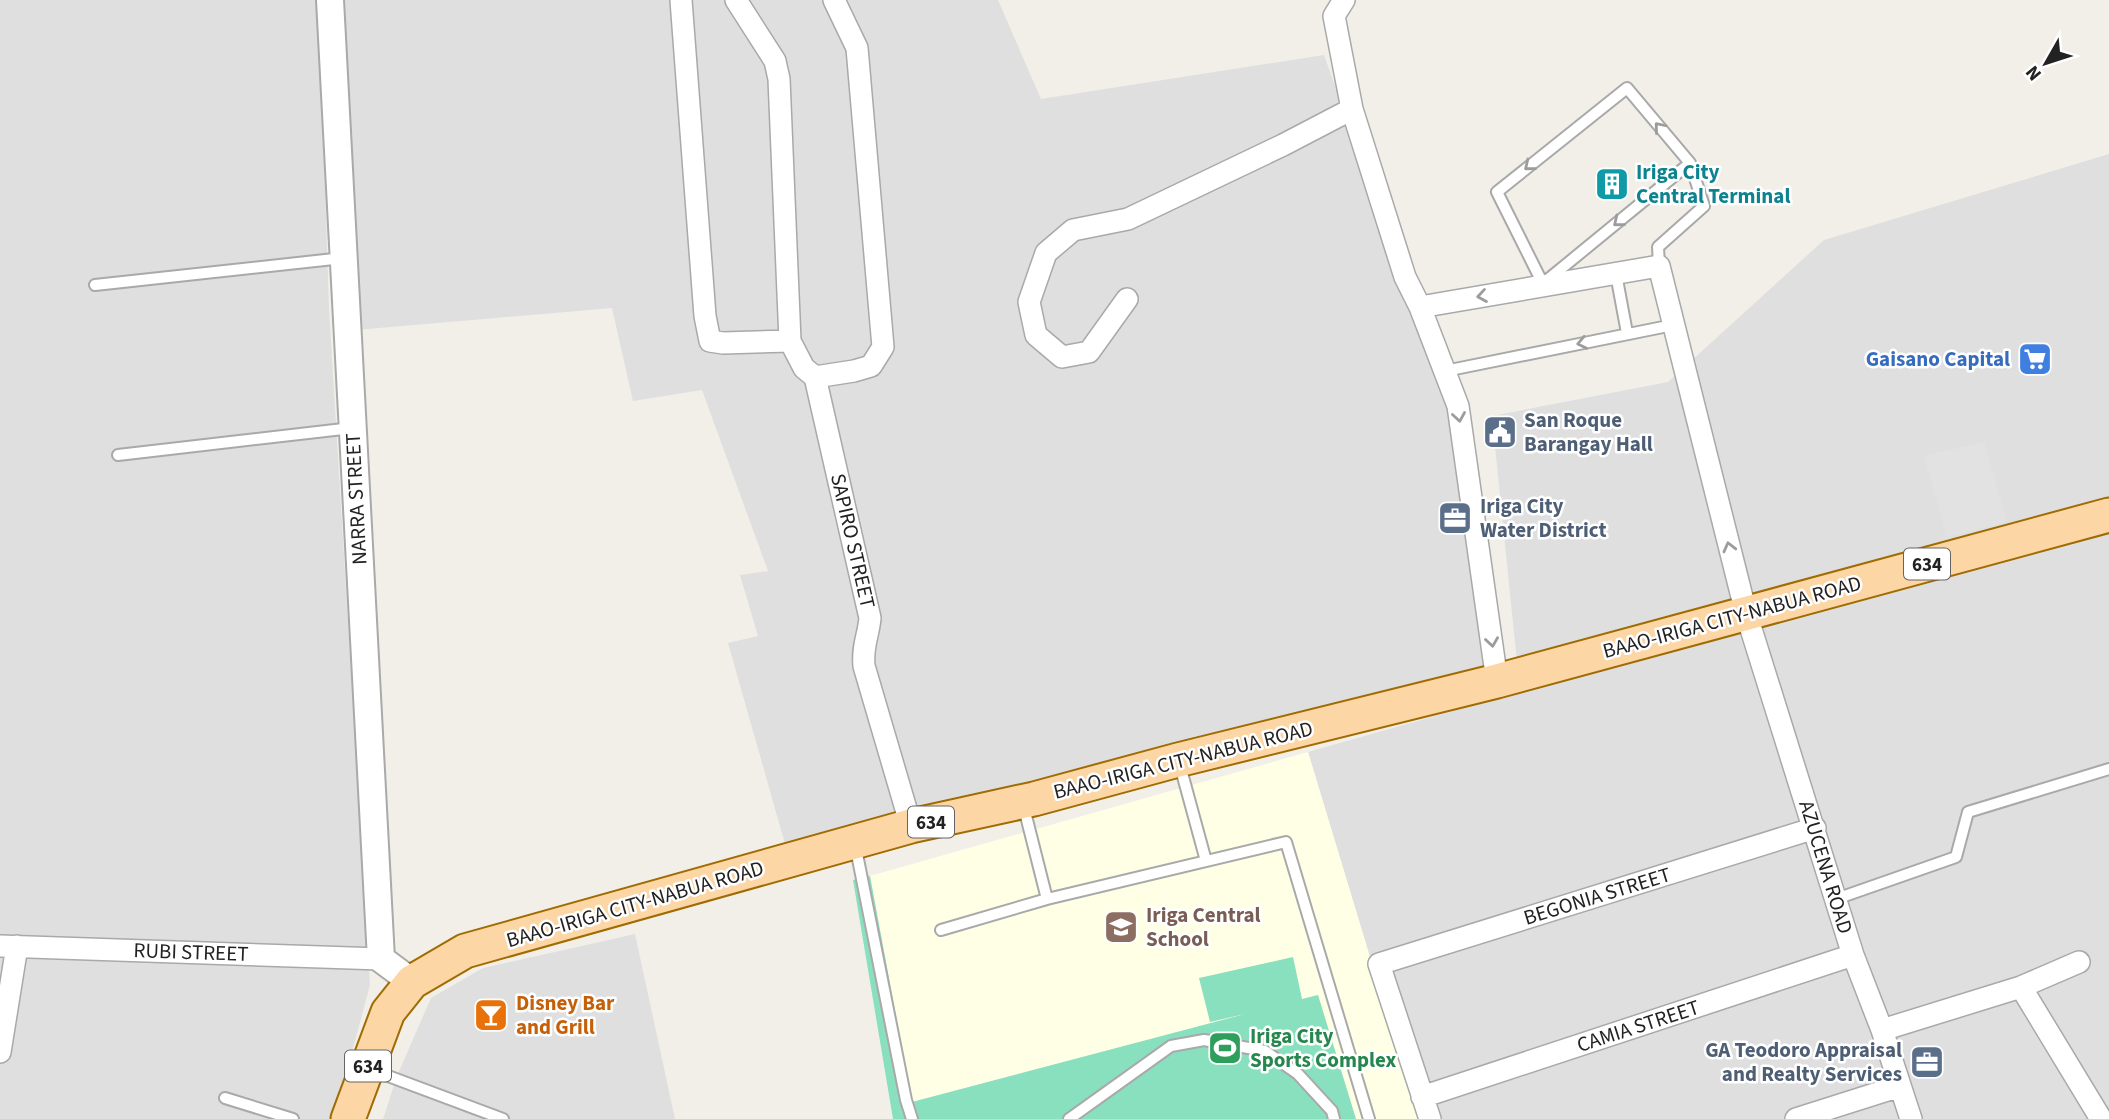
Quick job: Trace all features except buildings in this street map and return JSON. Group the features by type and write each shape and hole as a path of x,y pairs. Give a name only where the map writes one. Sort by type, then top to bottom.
{"main road":[{"name":"BAAO-IRIGA CITY-NABUA ROAD","path":"348,1119 388,1012 412,982 465,951 911,826 1023,801 1497,681 2109,515"}],"street":[{"name":"NARRA STREET","path":"330,0 381,959"},
{"path":"681,0 705,316 710,341 790,341"},
{"path":"736,0 775,61 779,79 790,341 804,368 816,376 871,366 883,347 857,48 834,0"},
{"path":"1344,0 1334,16 1352,109 1405,277 1420,307 1458,406 1497,681"},
{"path":"1127,299 1089,352 1062,357 1036,335 1029,302 1046,253 1073,230 1128,219 1352,109"},
{"path":"1420,307 1658,266"},
{"name":"AZUCENA ROAD","path":"1658,266 1746,613 1853,955 1882,1030 1911,1119"},
{"name":"SAPIRO STREET","path":"816,376 870,618 869,635 862,649 864,666 911,826"},
{"name":"BEGONIA STREET","path":"1422,1097 1379,964 1815,828"},
{"path":"0,1052 9,946"},
{"name":"RUBI STREET","path":"9,946 381,959"},
{"name":"CAMIA STREET","path":"1422,1097 1853,955"},
{"path":"381,959 412,982"},
{"path":"1882,1030 2021,987 2078,962"},
{"path":"2021,987 2101,1119"},
{"path":"1796,1119 1900,1086"},
{"path":"1422,1097 1430,1119"}],"lane":[{"path":"1658,266 1658,247 1704,206 1690,163 1627,88 1497,192 1543,285 1690,163"},
{"path":"95,285 343,258"},
{"path":"1616,274 1627,333"},
{"path":"1445,371 1673,325"},
{"path":"118,455 352,428"},
{"path":"1178,760 1206,861"},
{"path":"1836,899 1955,857 1968,813 2109,769"},
{"path":"1023,801 1047,899"},
{"path":"855,842 903,1086 912,1119"},
{"path":"941,930 1047,899 1286,842 1369,1119"},
{"path":"1069,1119 1171,1046 1204,1040 1265,1051 1298,1074 1332,1111 1334,1119"},
{"path":"367,1068 503,1119"},
{"path":"225,1098 293,1119"}],"shaded area":[{"path":"0,0 319,0 329,309 370,985 334,1119 0,1119"},
{"path":"340,0 998,0 1041,99 1324,55 1448,401 1489,666 787,851 728,643 758,636 740,575 768,571 702,390 633,401 612,308 356,330"},
{"path":"2109,154 2109,1119 1419,1119 1308,752 1520,692 1492,416 1668,382 1824,240"},
{"path":"1984,442 2007,522 1947,537 1924,456"},
{"name":"Iriga Central School","path":"1308,752 1419,1119 1356,1119 1318,995 912,1102 870,876"},
{"path":"635,934 675,1119 383,1119 397,1076 431,998 483,968"}],"green space":[{"name":"Iriga City Sports Complex","path":"870,876 912,1102 1245,1014 1210,1022 1199,978 1293,957 1302,999 1318,995 1356,1119 893,1119 853,880"}],"place":[{"name":"Iriga City Central Terminal","path":"1612,184"},
{"name":"Gaisano Capital","path":"2035,359"},
{"name":"San Roque Barangay Hall","path":"1500,432"},
{"name":"Iriga City Water District","path":"1455,518"},
{"name":"Iriga Central School","path":"1121,927"},
{"name":"Disney Bar and Grill","path":"491,1015"},
{"name":"Iriga City Sports Complex","path":"1225,1048"},
{"name":"GA Teodoro Appraisal and Realty Services","path":"1927,1062"}]}
